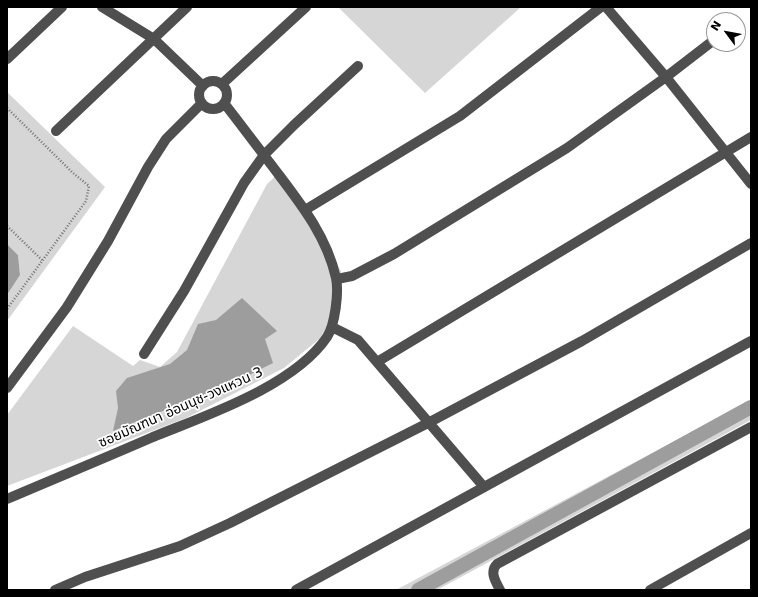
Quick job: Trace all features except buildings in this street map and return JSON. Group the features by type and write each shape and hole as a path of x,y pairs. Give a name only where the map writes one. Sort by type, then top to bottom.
{"street":[{"path":"7,59 62,7"},
{"path":"102,7 154,39 203,86"},
{"path":"56,131 187,7"},
{"path":"222,84 306,7"},
{"path":"305,210 460,116 601,7"},
{"path":"606,7 666,77 751,184"},
{"path":"337,279 352,276 401,250 567,148 666,77 706,46"},
{"path":"144,354 184,291 244,183 264,155 358,66"},
{"path":"212,81 222,84 227,91 224,103 213,109 202,103 200,100 200,93 203,86 212,81"},
{"path":"7,388 67,307 108,241 148,167 166,139 202,103"},
{"name":"ซอยมัณฑนา อ่อนนุช-วงแหวน 3","path":"7,499 243,400 288,375 310,356 327,337 332,327 336,305 337,279 325,245 305,210 224,103"},
{"path":"377,362 751,137"},
{"path":"55,590 85,577 180,546 237,519 428,423 582,341 751,243"},
{"path":"332,327 358,340 484,487"},
{"path":"296,590 751,341"},
{"path":"500,590 494,579 493,572 497,564 751,427"},
{"path":"650,590 751,533"}],"path":[{"path":"7,108 89,186 86,201 7,309"},
{"path":"7,226 42,260"}],"shaded area":[{"path":"338,7 521,7 425,93"},
{"path":"7,92 105,187 7,321 7,295 20,275 18,255 7,244"},
{"path":"281,171 341,271 341,309 319,339 284,368 186,418 7,486 7,415 73,326 133,366 140,360 160,367 177,352 267,184"},
{"path":"7,244 18,255 20,275 7,295"},
{"path":"242,298 277,331 265,339 273,363 235,382 113,431 118,408 116,391 127,378 170,364 187,350 198,324 216,320"},
{"path":"751,400 751,420 437,590 396,590"}],"waterway":[{"path":"418,590 751,407"}]}
